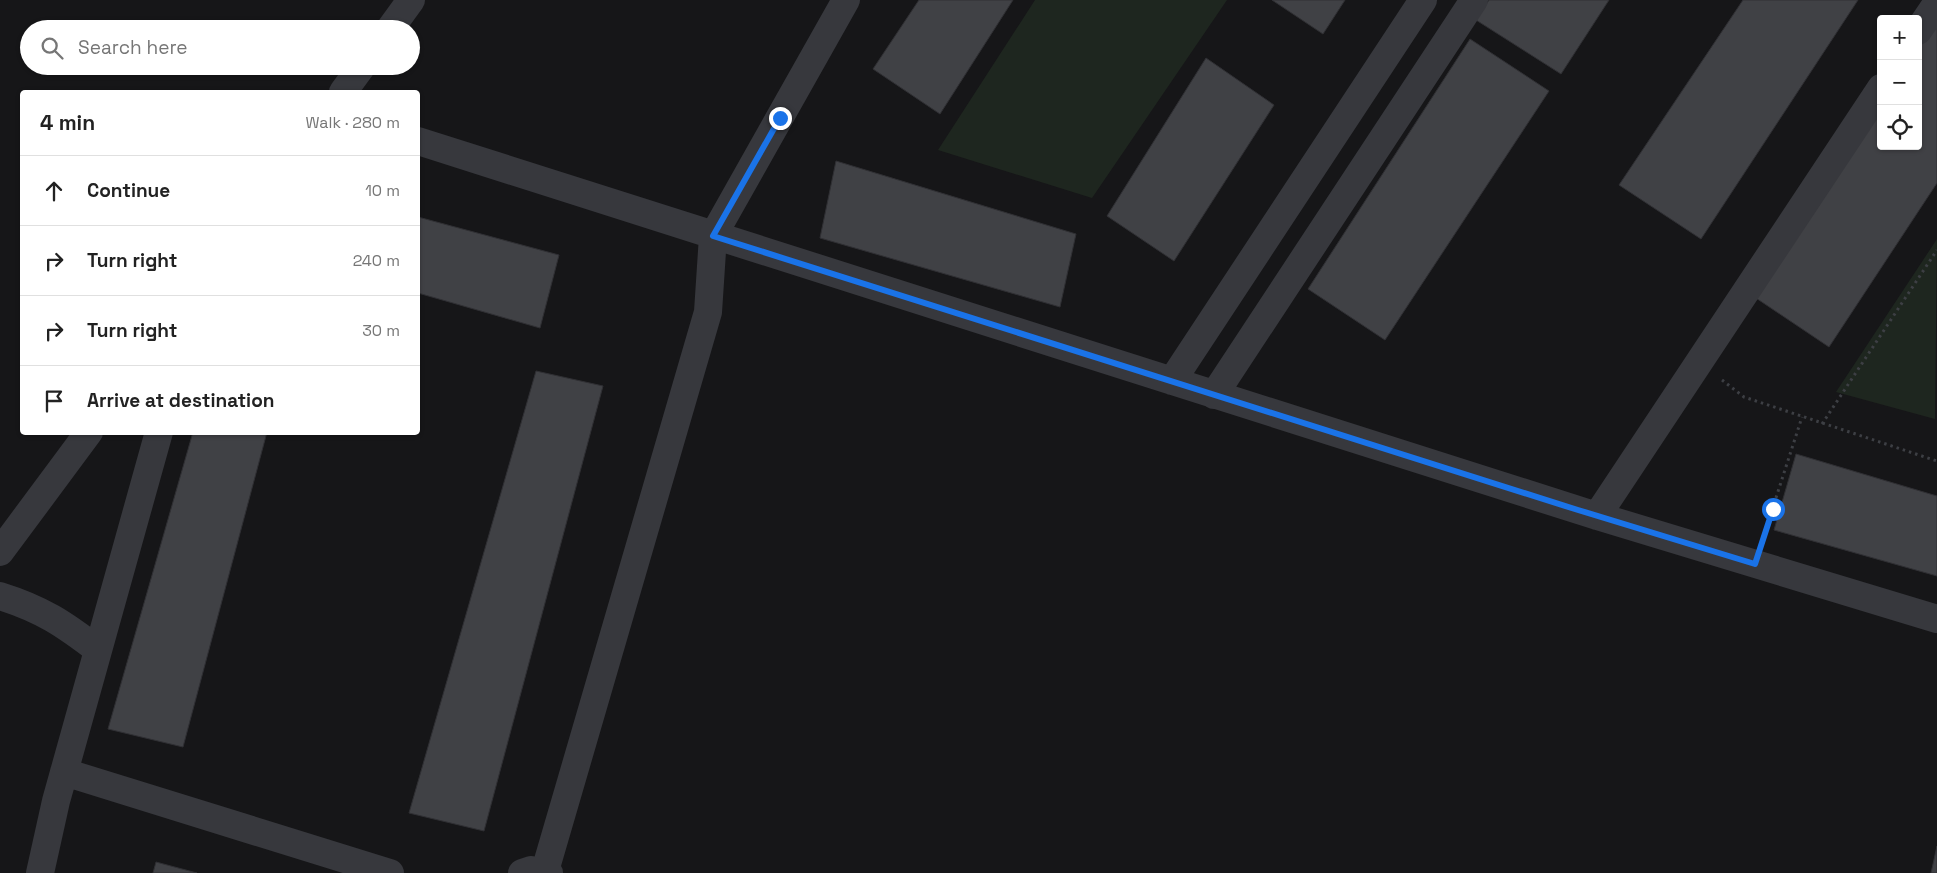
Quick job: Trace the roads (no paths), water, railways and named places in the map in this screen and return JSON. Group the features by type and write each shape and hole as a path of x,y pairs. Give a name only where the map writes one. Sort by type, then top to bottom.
{"street":[{"path":"397,20 411,0"},
{"path":"538,872 708,312 713,236 846,0"},
{"path":"1172,381 1423,0"},
{"path":"1214,395 1474,0"},
{"path":"1922,25 1937,2"},
{"path":"344,90 355,75"},
{"path":"1597,516 1877,94"},
{"path":"420,143 1597,516 1937,619"},
{"path":"0,552 87,435"},
{"path":"40,873 64,772 158,435"},
{"path":"0,596 21,603 60,621 98,650"},
{"path":"64,772 390,873"}]}
